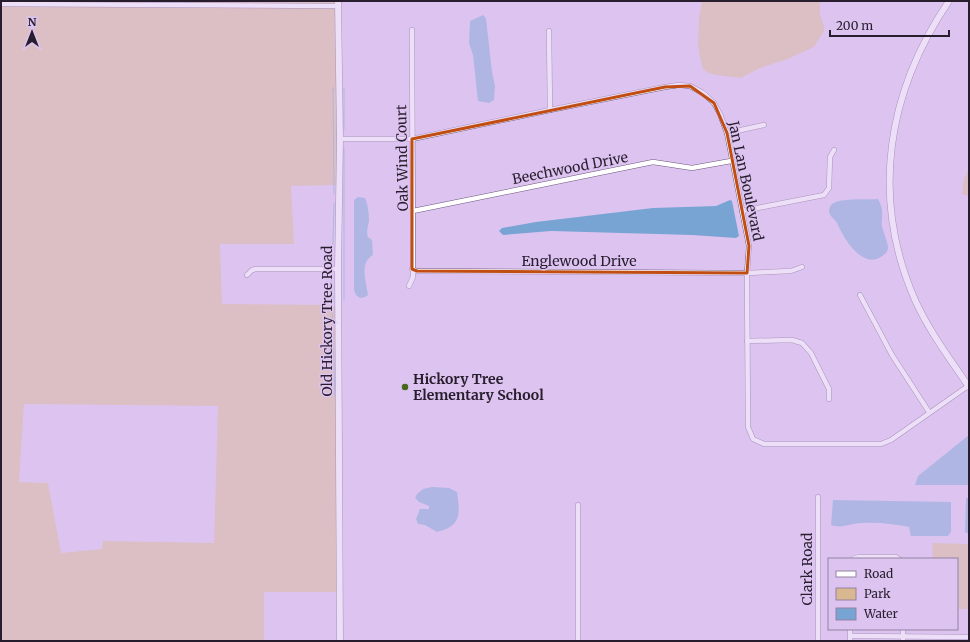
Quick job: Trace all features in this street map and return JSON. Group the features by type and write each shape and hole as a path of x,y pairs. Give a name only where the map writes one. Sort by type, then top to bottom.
{"street":[{"path":"950,1 936,20 914,61 900,104 890,160 890,198 895,238 908,284 927,323 969,387"},
{"path":"1,4 338,3"},
{"name":"Old Hickory Tree Road","path":"338,3 340,139 338,269 340,641"},
{"name":"Oak Wind Court","path":"409,286 413,277 412,30"},
{"path":"549,31 550,110"},
{"name":"Jan Lan Boulevard","path":"340,139 412,139 665,87 679,85 690,86 703,93 714,103 720,114 727,133 731,161 749,246 747,272 748,427 753,439 764,444 881,444 891,440 929,412 969,387"},
{"path":"727,133 764,125"},
{"path":"742,211 824,195 829,188 830,157 834,150"},
{"name":"Beechwood Drive","path":"413,211 653,162 692,168 731,161"},
{"name":"Englewood Drive","path":"412,269 417,271 747,272 791,271 802,267"},
{"path":"247,275 256,268 338,269"},
{"path":"860,295 892,355 929,412"},
{"path":"747,342 792,340 802,343 811,353 829,389 829,399"},
{"name":"Clark Road","path":"818,498 818,641"},
{"path":"578,505 578,641"},
{"path":"855,558 859,556 881,556 898,558"},
{"path":"850,639 969,637"}],"highlighted area":[{"path":"690,86 714,103 727,133 749,246 747,273 417,271 412,269 412,139 665,87"}],"green space":[{"path":"1,1 184,3 183,1 336,1 338,139 337,185 291,186 294,244 220,244 222,304 331,305 336,307 338,592 264,592 264,641 1,641","holes":["24,404 218,406 214,543 103,541 102,549 61,553 48,483 19,482"]},
{"path":"702,1 821,1 820,15 824,26 824,31 814,47 788,59 760,68 741,78 716,75 708,73 703,69 699,53 699,18"},
{"path":"969,169 969,196 962,194 964,178"},
{"path":"932,543 969,544 969,609 958,609 958,558 933,558"}],"water":[{"path":"483,15 486,18 495,86 494,100 489,103 478,101 473,55 469,43 470,21"},
{"path":"358,197 365,198 367,203 369,221 367,233 368,237 372,240 373,255 366,263 364,273 368,295 360,298 356,295 354,290 354,200"},
{"path":"853,199 878,199 882,208 882,226 888,249 882,256 872,260 859,255 853,249 843,236 836,222 829,213 829,210 831,205 835,202"},
{"path":"730,200 732,201 739,236 736,238 692,235 551,231 503,235 499,231 502,228 536,222 653,208 716,206"},
{"path":"969,435 969,485 915,485 918,476"},
{"path":"432,487 449,488 457,492 459,507 458,518 455,523 437,532 425,525 418,524 416,519 420,509 429,509 429,506 419,502 415,498 417,494 423,489"},
{"path":"966,498 969,498 969,534 965,532"},
{"path":"833,500 951,502 951,532 948,536 911,536 909,527 891,524 858,523 843,526 831,525"}],"waterway":[{"path":"334,88 334,194"},
{"path":"344,88 344,129"},
{"path":"344,149 344,300"},
{"path":"332,262 334,203"},
{"path":"331,276 333,301"},
{"path":"332,307 335,397"}],"place":[{"name":"Hickory Tree Elementary School","path":"405,387"}]}
